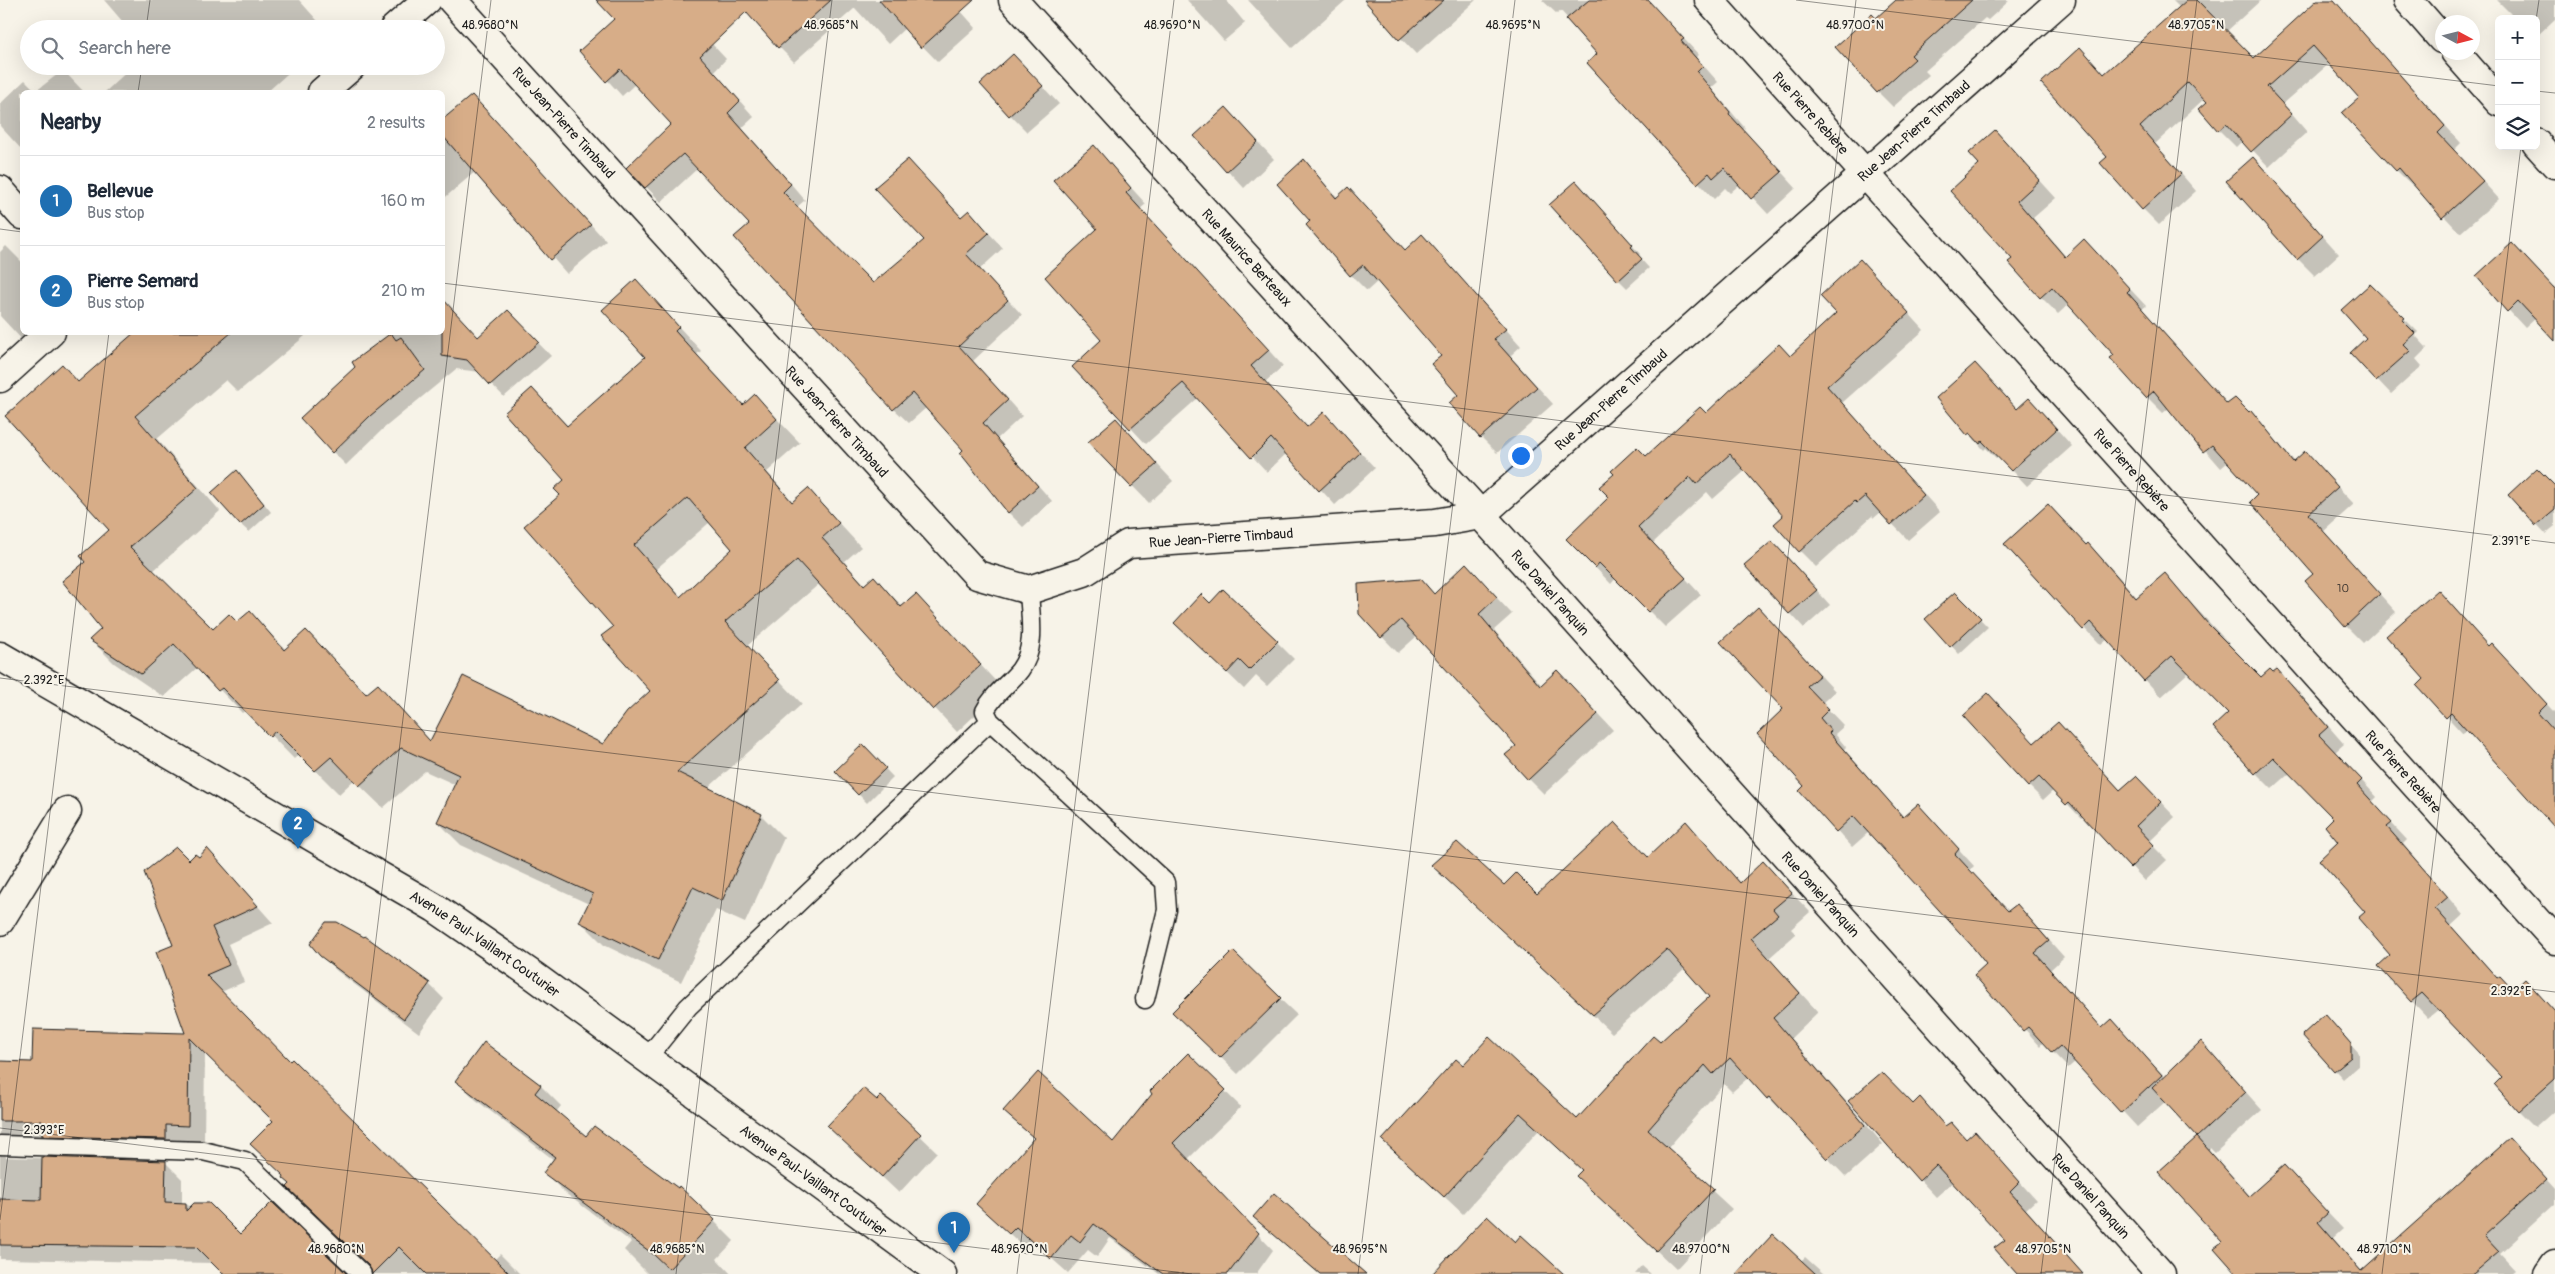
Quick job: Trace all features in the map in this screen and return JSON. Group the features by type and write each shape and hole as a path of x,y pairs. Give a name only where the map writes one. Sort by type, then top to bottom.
{"street":[{"path":"404,20 427,0"},
{"name":"Rue Jean-Pierre Timbaud","path":"452,0 977,575 1030,590 1084,572 1128,544 1435,523 1481,515 1836,200 1865,172 2061,0"},
{"name":"Rue Maurice Berteaux","path":"1013,0 1481,515"},
{"name":"Rue Pierre Rebière","path":"1710,0 2555,940"},
{"path":"2408,0 2435,31"},
{"path":"2462,60 2495,97"},
{"path":"324,90 342,75"},
{"path":"2540,148 2555,164"},
{"path":"0,190 20,213"},
{"path":"0,378 48,335"},
{"name":"Rue Daniel Panquin","path":"1481,515 2161,1274"},
{"name":"Avenue Paul-Vaillant Couturier","path":"0,656 435,908 534,976 942,1274"},
{"path":"0,921 66,811"},
{"path":"2548,1274 2555,1264"}],"lane":[{"path":"1030,590 1031,649 1020,669 989,702 985,711 990,721 1165,882 1167,910 1145,999"},
{"path":"647,1058 688,1007 990,721"},
{"path":"0,1145 203,1151 245,1161 362,1274"}],"building":[{"path":"596,0 831,0 778,48 746,12 700,56 740,101 728,113 791,184 783,192 873,283 924,240 874,188 908,159 961,217 969,210 989,233 966,254 1008,300 959,346 1008,400 983,423 1038,486 1008,513 960,453 963,450 912,393 893,410 734,237 749,224 683,154 645,188 626,168 671,124 620,69 606,82 579,51 614,19"},
{"path":"879,0 974,0 921,48"},
{"path":"1364,0 1444,0 1399,40"},
{"path":"1589,0 1648,0 1684,39 1681,41 1703,66 1697,72 1730,112 1729,114 1782,172 1751,199 1724,168 1713,178 1709,173 1697,184 1587,63 1597,54 1566,19"},
{"path":"1896,0 1972,0 1911,55 1915,59 1877,93 1835,47 1872,14 1876,18"},
{"path":"2187,0 2197,0 2254,58 2317,0 2334,0 2445,126 2438,133 2483,181 2442,218 2399,168 2396,171 2342,113 2359,98 2313,46 2267,87 2292,114 2251,152 2226,124 2218,131 2199,109 2207,102 2188,82 2140,127 2181,174 2142,210 2100,163 2107,157 2041,83 2080,47 2104,74"},
{"path":"1013,54 1043,86 1009,116 980,84"},
{"path":"472,95 591,225 550,260 445,138 445,118"},
{"path":"1226,107 1258,142 1226,172 1194,136"},
{"path":"1995,130 2040,180 2017,201 2065,257 2084,239 2130,289 2127,292 2227,404 2235,398 2249,412 2251,410 2293,462 2305,451 2338,487 2308,514 2380,594 2345,627 2305,581 2313,574 2250,502 2257,495 2212,445 2203,452 2154,391 2146,398 2110,358 2114,355 2052,287 2040,298 2008,262 2012,259 1950,191 1979,164 1969,153"},
{"path":"1094,145 1131,188 1126,193 1269,350 1251,366 1307,427 1324,412 1360,453 1319,491 1271,438 1251,458 1183,383 1130,429 1072,367 1101,340 1045,277 1097,229 1053,180"},
{"path":"2253,157 2323,236 2297,260 2226,181"},
{"path":"1304,159 1336,198 1348,187 1405,250 1422,234 1506,329 1494,339 1537,387 1480,438 1449,403 1458,395 1431,364 1441,356 1363,265 1350,276 1306,225 1310,221 1277,184"},
{"path":"1576,181 1633,245 1631,247 1642,259 1618,281 1549,205"},
{"path":"2512,243 2555,289 2555,341 2518,301 2507,312 2476,276"},
{"path":"1860,259 1909,313 1827,386 1924,495 1891,525 1865,496 1857,503 1855,501 1799,552 1774,524 1783,516 1730,454 1696,484 1690,477 1638,527 1686,578 1648,612 1599,563 1595,568 1566,539 1609,497 1599,487 1614,474 1611,471 1637,447 1646,456 1700,407 1706,413 1779,344 1790,356 1836,313 1820,296"},
{"path":"636,279 679,327 675,331 743,405 755,394 777,419 745,448 792,502 808,488 839,523 822,538 864,585 874,576 901,607 916,594 981,665 933,710 797,560 725,622 780,680 677,772 762,814 722,901 693,887 658,960 579,922 593,894 437,822 459,775 401,748 359,786 331,757 315,771 275,731 270,737 222,688 218,691 174,644 141,674 89,640 101,629 62,581 85,562 80,556 109,530 5,416 62,364 78,382 132,335 229,335 135,416 198,488 130,547 213,629 229,614 237,622 250,611 284,650 306,630 366,694 378,684 430,741 463,676 603,744 627,712 650,691 601,636 613,627 524,526 560,495 554,489 564,480 504,413 532,388 567,426 645,357 602,310","holes":["688,498 732,549 680,597 634,545"]},
{"path":"2370,284 2405,318 2402,320 2415,333 2403,344 2410,351 2376,381 2350,353 2366,338 2341,310"},
{"path":"445,301 478,337 508,310 539,342 490,385 467,360 442,356 442,335 445,335"},
{"path":"388,335 392,335 396,340 401,337 425,370 370,416 332,453 300,418 355,367 352,362"},
{"path":"1975,363 2017,409 2029,398 2057,429 2011,471 1982,441 1980,444 1970,433 1967,435 1936,398"},
{"path":"1116,418 1157,464 1131,487 1088,442"},
{"path":"2537,468 2555,486 2555,510 2536,526 2508,495"},
{"path":"237,470 264,504 240,525 211,493"},
{"path":"2048,504 2086,545 2088,543 2136,598 2165,573 2208,624 2261,677 2270,669 2273,672 2277,669 2328,727 2319,735 2362,780 2357,785 2392,823 2387,827 2448,897 2435,908 2497,978 2500,976 2513,990 2525,979 2555,1012 2555,1079 2518,1112 2494,1085 2502,1077 2422,993 2411,1002 2378,966 2390,955 2358,918 2365,912 2319,860 2338,842 2325,826 2333,818 2273,757 2255,774 2213,727 2228,713 2172,656 2144,681 2091,622 2083,630 2004,544"},
{"path":"1772,541 1817,590 1789,614 1744,565"},
{"path":"1466,563 1497,597 1479,614 1540,686 1557,670 1598,714 1528,780 1505,755 1516,746 1401,620 1381,638 1359,614 1358,584 1421,579 1434,594"},
{"path":"1223,589 1278,641 1249,670 1239,660 1227,673 1174,623 1201,594 1210,603"},
{"path":"2438,590 2488,646 2491,643 2547,704 2538,713 2555,732 2555,828 2451,713 2446,718 2417,686 2424,679 2386,636"},
{"path":"1955,592 1981,618 1950,647 1925,619"},
{"path":"1758,607 1820,675 1807,686 1829,709 1820,718 1831,731 1829,733 1903,817 1918,804 1959,849 1955,854 2008,911 2017,904 2049,941 2035,953 2102,1028 2112,1019 2162,1075 2121,1113 2060,1046 2052,1053 2028,1027 2023,1031 1974,975 1986,964 1971,945 1853,816 1836,832 1799,791 1804,786 1757,734 1783,709 1720,642"},
{"path":"1988,693 2034,743 2058,722 2120,790 2136,776 2161,802 2136,826 2154,845 2130,868 2069,802 2066,805 2039,777 2028,787 1963,716"},
{"path":"863,744 886,768 858,795 835,771"},
{"path":"1686,821 1740,883 1763,861 1792,893 1773,909 1778,915 1751,938 1800,993 1773,1018 1865,1125 1827,1159 1770,1097 1767,1099 1730,1058 1713,1074 1705,1065 1648,1130 1714,1189 1656,1251 1576,1176 1582,1170 1520,1113 1444,1197 1382,1140 1456,1059 1463,1065 1489,1037 1577,1119 1653,1036 1660,1042 1709,997 1667,949 1593,1015 1431,865 1457,842 1504,885 1516,873 1537,894 1615,822 1648,857"},
{"path":"176,847 189,860 195,854 199,857 207,848 258,906 212,927 229,965 206,975 290,1061 292,1059 510,1274 426,1274 399,1247 372,1274 369,1266 287,1187 290,1184 283,1178 284,1176 250,1144 273,1121 189,1038 188,1126 166,1125 166,1139 42,1136 42,1121 0,1121 0,1061 32,1062 33,1029 185,1033 156,952 173,945 144,872"},
{"path":"326,922 337,922 365,936 430,983 404,1019 320,956 310,944"},
{"path":"1233,951 1281,998 1220,1058 1172,1012"},
{"path":"2325,1014 2351,1044 2351,1057 2334,1071 2302,1035"},
{"path":"2201,1041 2246,1092 2197,1137 2152,1088"},
{"path":"484,1042 541,1085 535,1093 586,1136 594,1126 678,1188 679,1186 715,1220 669,1269 653,1254 543,1173 555,1157 455,1081"},
{"path":"1188,1053 1226,1090 1173,1143 1259,1233 1228,1274 1163,1274 1094,1224 1080,1242 1071,1235 1051,1259 1016,1227 1009,1234 976,1204 1034,1138 1003,1111 1038,1072 1113,1142 1152,1094 1150,1091"},
{"path":"1882,1072 1913,1104 1920,1097 1945,1126 1951,1122 1966,1139 1975,1131 2020,1182 2010,1192 2083,1274 2017,1274 1994,1248 2005,1240 1936,1165 1919,1181 1848,1101"},
{"path":"863,1088 877,1100 881,1096 921,1134 882,1177 827,1126"},
{"path":"2197,1137 2249,1196 2284,1165 2328,1213 2318,1222 2361,1271 2510,1138 2547,1179 2484,1236 2499,1252 2473,1274 2237,1274 2214,1248 2222,1242 2158,1172"},
{"path":"42,1157 166,1161 165,1202 186,1203 186,1211 194,1203 209,1203 240,1234 272,1202 347,1274 223,1274 196,1247 0,1245 0,1199 41,1200"},
{"path":"1274,1193 1366,1274 1320,1274 1253,1217"},
{"path":"1487,1216 1515,1242 1521,1235 1564,1274 1432,1274"},
{"path":"1773,1234 1816,1274 1736,1274"}],"place":[{"name":"Pierre Semard","path":"298,849"},
{"name":"Bellevue","path":"954,1253"}]}
